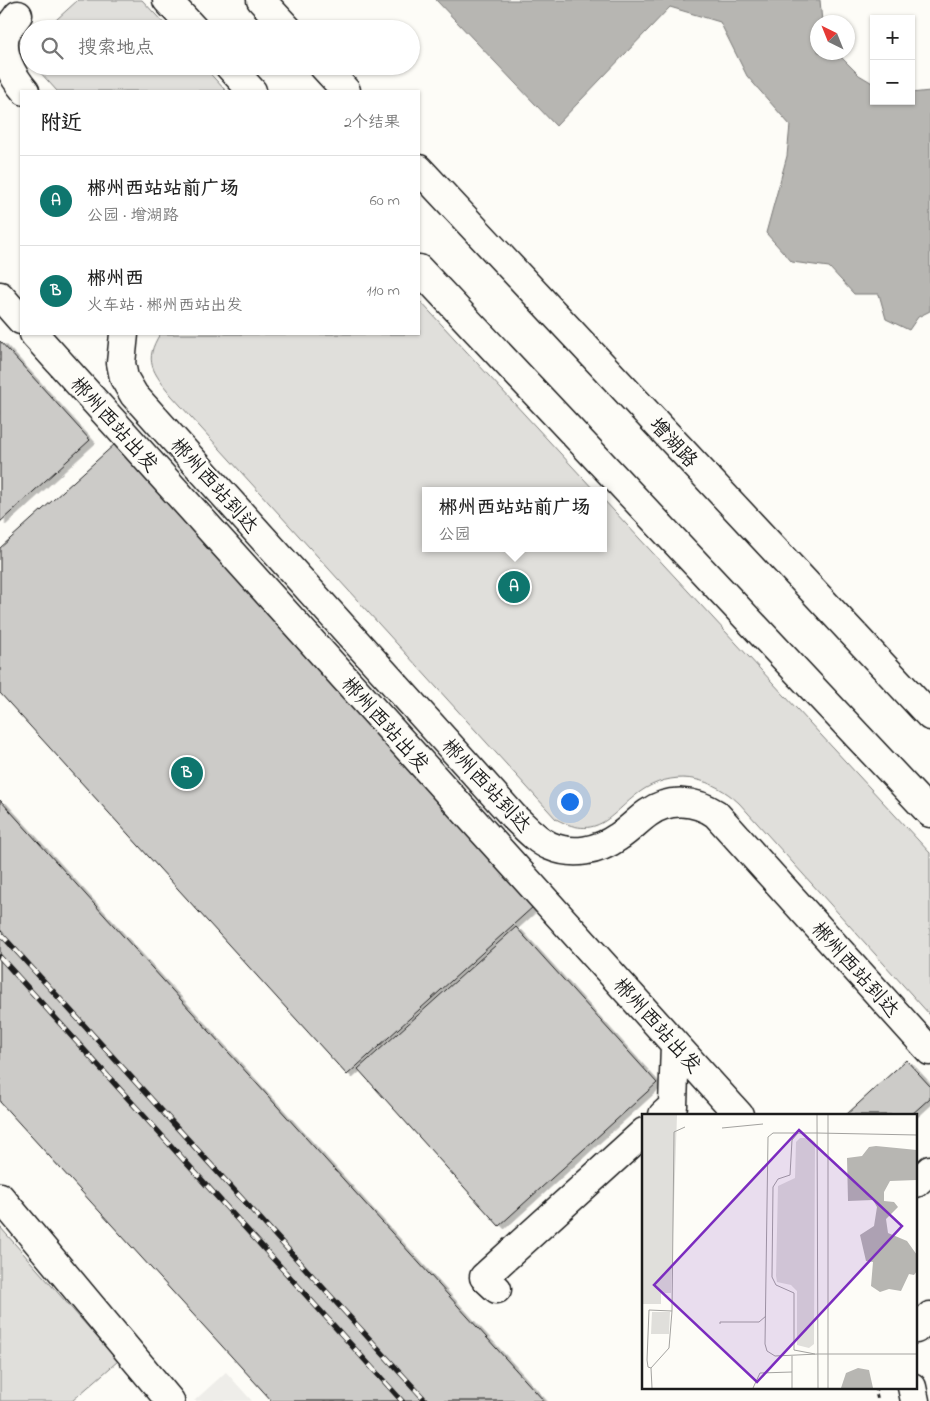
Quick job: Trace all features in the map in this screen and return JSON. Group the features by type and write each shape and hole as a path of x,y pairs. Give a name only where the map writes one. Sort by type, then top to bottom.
{"street":[{"path":"167,0 186,20"},
{"path":"261,0 280,20"},
{"path":"17,15 4,36 2,55 13,78 24,90"},
{"path":"237,75 251,90"},
{"path":"331,75 345,90"},
{"name":"增湖路","path":"420,170 930,716"},
{"path":"420,269 930,813"},
{"path":"0,296 20,319"},
{"name":"郴州西站出发","path":"35,335 738,1114"},
{"name":"郴州西站到达","path":"124,335 121,363 124,378 134,396 508,810 531,833 549,845 568,852 585,851 602,847 650,812 663,806 677,802 694,803 706,807 716,814 930,1051"},
{"path":"664,1114 673,1106 675,1044"},
{"path":"497,1289 484,1277 642,1134"},
{"path":"918,1181 930,1170"},
{"path":"0,1198 170,1401"},
{"path":"918,1327 930,1316"},
{"path":"912,1388 915,1401"}],"path":[{"path":"875,1388 878,1401"}],"shaded area":[{"path":"78,0 142,0 161,20 56,20"},
{"path":"436,0 820,0 821,15 810,15 810,60 844,60 859,75 870,82 870,105 915,105 915,93 930,91 930,311 918,317 909,330 886,319 879,294 854,294 829,267 792,262 766,233 787,156 790,125 747,76 720,22 670,7 556,126"},
{"path":"43,75 211,75 225,90 56,90"},
{"path":"420,301 591,487 422,487 422,552 607,552 607,503 930,853 930,1015 739,803 718,788 695,779 671,779 658,782 646,788 606,820 596,825 585,828 572,826 556,819 171,395 159,380 152,366 151,359 155,343 159,335 420,335"},
{"path":"0,1227 118,1361 72,1401 0,1401"},
{"path":"226,1372 252,1401 194,1401"}],"building":[{"path":"0,341 90,440 0,522"},
{"path":"116,443 534,906 347,1075 0,693 0,548"},
{"path":"0,800 544,1401 272,1401 0,1102"},
{"path":"516,927 657,1083 499,1226 358,1069"},
{"path":"906,1060 930,1086 930,1098 912,1114 847,1114"}],"railway":[{"path":"0,933 426,1401"},
{"path":"0,957 402,1401"}],"place":[{"name":"郴州西站站前广场","path":"514,587"},
{"name":"郴州西","path":"187,773"}]}
